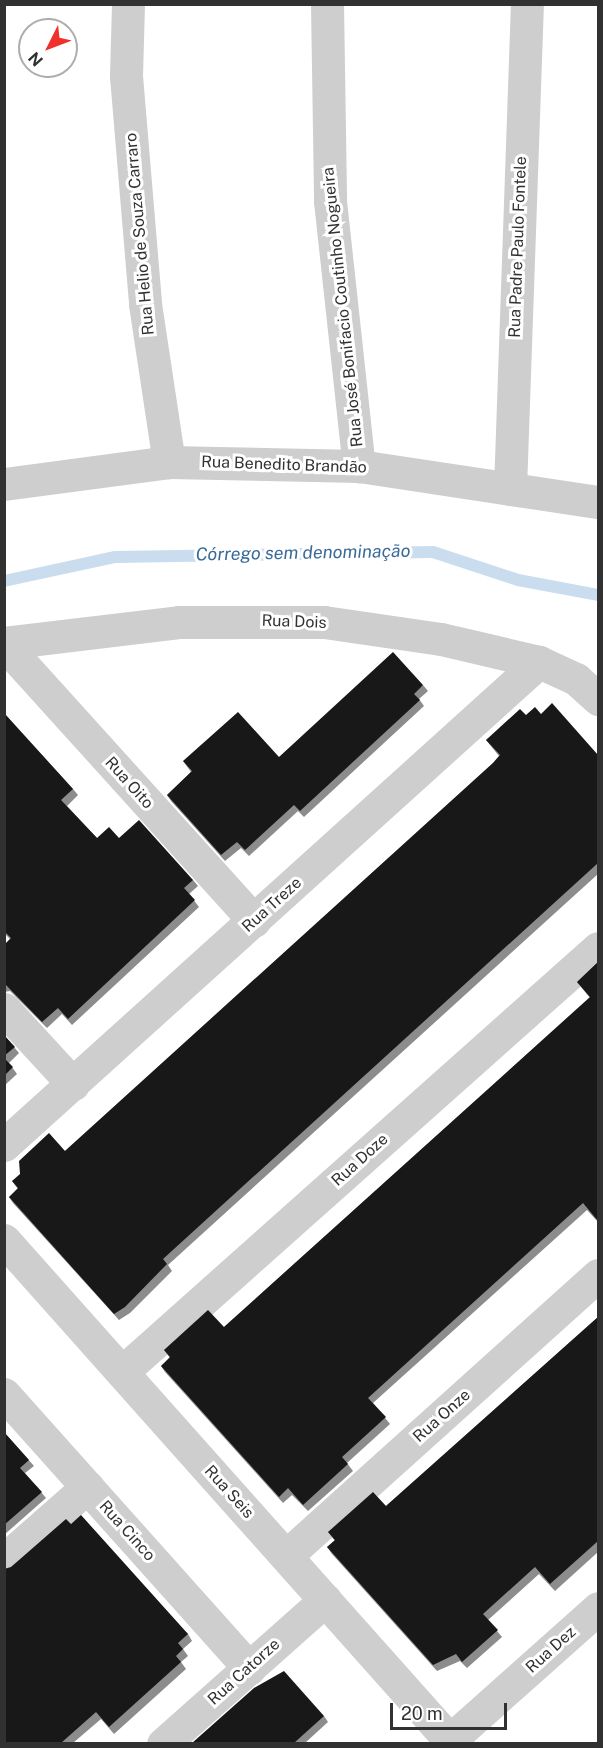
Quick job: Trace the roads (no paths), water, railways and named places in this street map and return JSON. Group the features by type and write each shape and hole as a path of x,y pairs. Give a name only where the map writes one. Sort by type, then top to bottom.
{"street":[{"name":"Rua Helio de Souza Carraro","path":"128,4 126,76 144,292 169,462"},
{"name":"Rua José Bonifacio Coutinho Nogueira","path":"327,4 330,201 359,466"},
{"name":"Rua Padre Paulo Fontele","path":"510,489 527,4"},
{"name":"Rua Benedito Brandão","path":"4,484 169,462 359,466 598,502"},
{"name":"Rua Dois","path":"4,644 179,622 287,620 441,639 539,663 593,686"},
{"name":"Rua Oito","path":"4,644 254,921"},
{"name":"Rua Treze","path":"4,1145 539,663"},
{"name":"Rua Doze","path":"122,1372 598,948"},
{"path":"4,1009 73,1084"},
{"name":"Rua Seis","path":"4,1240 452,1742"},
{"name":"Rua Onze","path":"286,1556 598,1275"},
{"name":"Rua Cinco","path":"4,1394 249,1668"},
{"path":"4,1560 87,1486"},
{"name":"Rua Catorze","path":"164,1743 325,1600"},
{"name":"Rua Dez","path":"452,1742 598,1608"}],"waterway":[{"name":"Córrego sem denominação","path":"4,581 115,557 433,552 518,580 598,595"}]}
